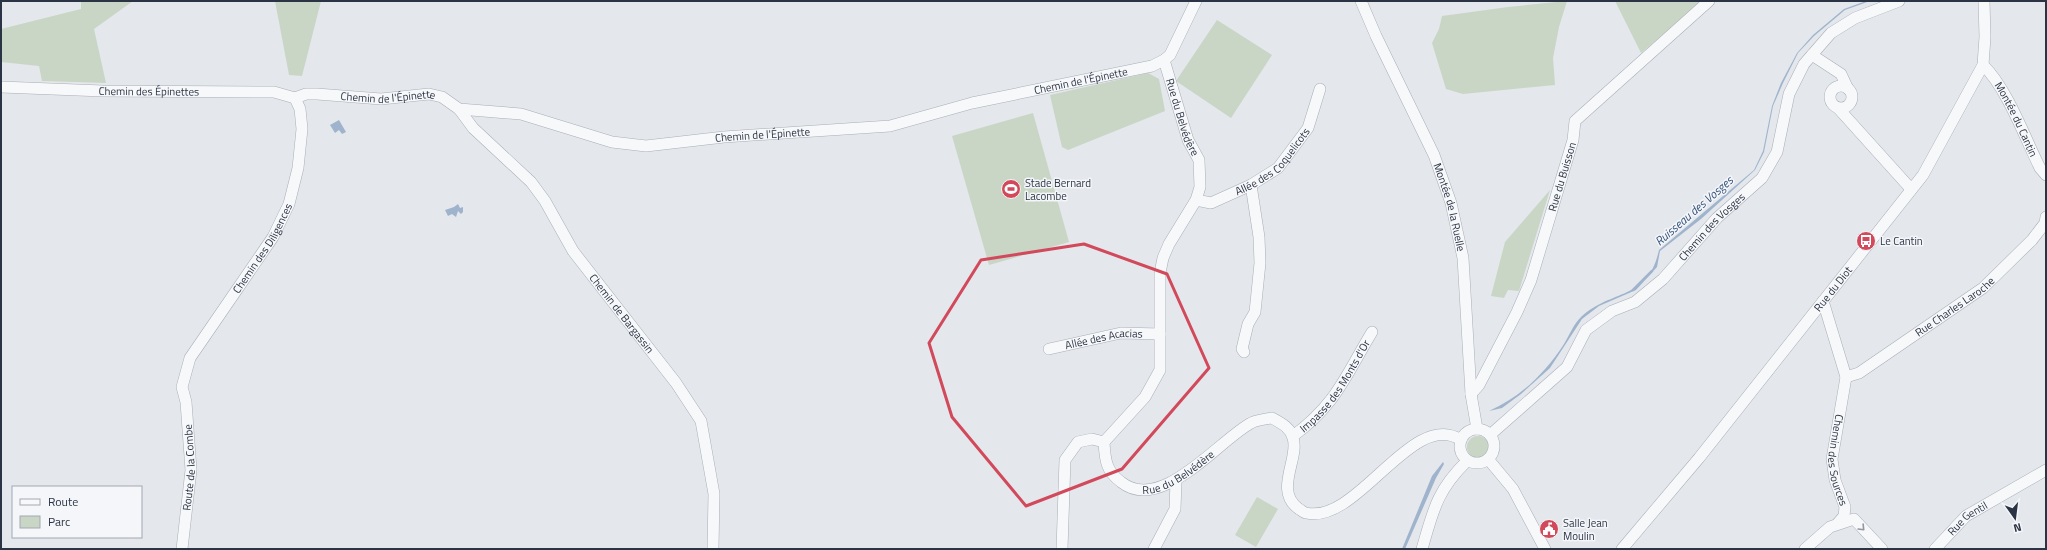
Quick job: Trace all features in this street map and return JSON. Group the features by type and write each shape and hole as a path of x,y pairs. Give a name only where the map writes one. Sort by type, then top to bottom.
{"street":[{"path":"1164,60 1170,54 1196,1"},
{"name":"Montée de la Ruelle","path":"1361,1 1376,36 1434,155 1451,202 1463,258 1471,394 1477,429"},
{"name":"Rue du Buisson","path":"1471,394 1480,386 1517,312 1531,280 1573,140 1575,121 1708,1"},
{"name":"Chemin des Vosges","path":"1490,435 1567,367 1586,330 1612,311 1635,302 1663,279 1717,218 1762,178 1777,152 1789,94 1804,64 1831,33 1855,18 1899,1"},
{"name":"Rue du Diot","path":"1622,549 1699,458 1923,175 1983,65 1985,37 1984,1"},
{"path":"1812,55 1841,74 1852,96 1850,105 1842,109 1838,108"},
{"name":"Chemin de l'Épinette","path":"295,98 306,94 381,99 429,94 442,97 459,109 521,114 612,142 646,146 724,137 890,126 972,103 1152,66 1164,60"},
{"name":"Rue du Belvédère","path":"1164,60 1188,140 1199,160 1200,187 1196,200 1169,244 1163,258 1160,273 1160,370 1146,397 1104,442 1105,461 1114,477 1128,488 1148,490 1176,481 1252,423 1272,418 1286,426 1293,436"},
{"name":"Montée du Cantin","path":"1983,65 1989,71 2006,100 2040,168 2046,176"},
{"path":"1848,88 1839,86 1835,88 1830,94 1831,103 1838,108 1912,189"},
{"name":"Chemin des Épinettes","path":"1,87 103,91 274,92 295,98"},
{"name":"Allée des Coquelicots","path":"1196,200 1211,203 1252,185 1278,168 1294,149 1308,128 1320,90"},
{"name":"Chemin des Diligences","path":"182,387 190,358 273,237 289,204 298,168 302,129 300,109 295,98"},
{"name":"Chemin de Bargassin","path":"459,109 473,128 531,182 545,201 573,251 676,383 701,421 714,494 713,549"},
{"path":"1244,352 1242,349 1248,324 1255,312 1260,263 1259,238 1252,185"},
{"name":"Rue Charles Laroche","path":"1846,377 1859,373 1983,288 2032,240 2045,223 2046,217"},
{"name":"Chemin des Sources","path":"1823,300 1846,377 1832,459 1835,480 1845,507 1844,516 1837,524"},
{"name":"Impasse des Monts d'Or","path":"1293,436 1310,423 1326,407 1350,372 1372,332"},
{"name":"Allée des Acacias","path":"1049,349 1121,333 1160,334"},
{"name":"Route de la Combe","path":"182,387 186,402 192,470 182,549"},
{"path":"1477,429 1490,435 1494,445 1494,450 1488,460 1478,464 1467,460 1461,452 1461,440 1466,433 1477,429"},
{"path":"1293,436 1295,445 1290,464 1287,488 1294,505 1306,514 1328,512 1348,502 1384,468 1404,452 1437,435 1454,436 1461,440"},
{"path":"1062,549 1065,460 1078,442 1092,439 1104,442"},
{"path":"1422,549 1434,506 1446,484 1467,460"},
{"path":"1488,460 1513,489 1545,548"},
{"name":"Rue Gentil","path":"1935,549 1966,516 2046,470"},
{"path":"1154,549 1175,509 1176,481"},
{"path":"1805,549 1830,527 1854,519 1882,549"}],"highlighted area":[{"path":"1084,244 1167,274 1209,368 1122,469 1026,506 952,417 929,343 981,260"}],"green space":[{"path":"81,1 133,1 94,29 106,83 42,81 39,66 1,62 1,29 81,9"},
{"path":"275,1 321,1 302,76 289,75"},
{"path":"1567,1 1559,27 1553,58 1555,85 1463,94 1446,89 1432,43 1439,29 1442,16"},
{"path":"1615,1 1703,1 1641,53"},
{"path":"1217,20 1272,55 1231,118 1176,81"},
{"path":"1148,73 1159,79 1165,111 1068,150 1062,147 1050,95"},
{"name":"Stade Bernard Lacombe","path":"1033,113 1069,242 989,265 952,136"},
{"path":"1550,190 1519,291 1508,290 1504,298 1491,296 1505,242"},
{"path":"1474,436 1482,436 1489,443 1489,451 1482,458 1474,458 1467,451 1467,443"},
{"path":"1257,497 1278,509 1256,547 1235,535"}],"water":[{"path":"1870,1 1845,10 1814,36 1798,53 1773,106 1764,152 1755,170 1701,219 1660,251 1657,267 1647,278 1654,266 1659,250 1754,170 1763,151 1772,106 1781,83 1797,53 1813,35 1844,9"},
{"path":"339,120 346,132 342,134 339,130 335,133 330,125"},
{"path":"458,204 460,208 463,207 463,212 461,214 458,211 456,217 452,214 448,216 445,210"},
{"path":"1647,278 1636,290 1599,306 1582,319 1550,368 1521,394 1502,408 1489,411 1512,399 1531,383 1557,355 1579,319 1594,307 1628,292"},
{"path":"1443,462 1444,464 1436,478 1405,549 1402,549 1432,476"}],"waterway":[{"name":"Ruisseau des Vosges","path":"1633,290 1652,271"}],"place":[{"name":"Stade Bernard Lacombe","path":"1011,189"},
{"name":"Le Cantin","path":"1866,241"},
{"name":"Salle Jean Moulin","path":"1549,529"}]}
